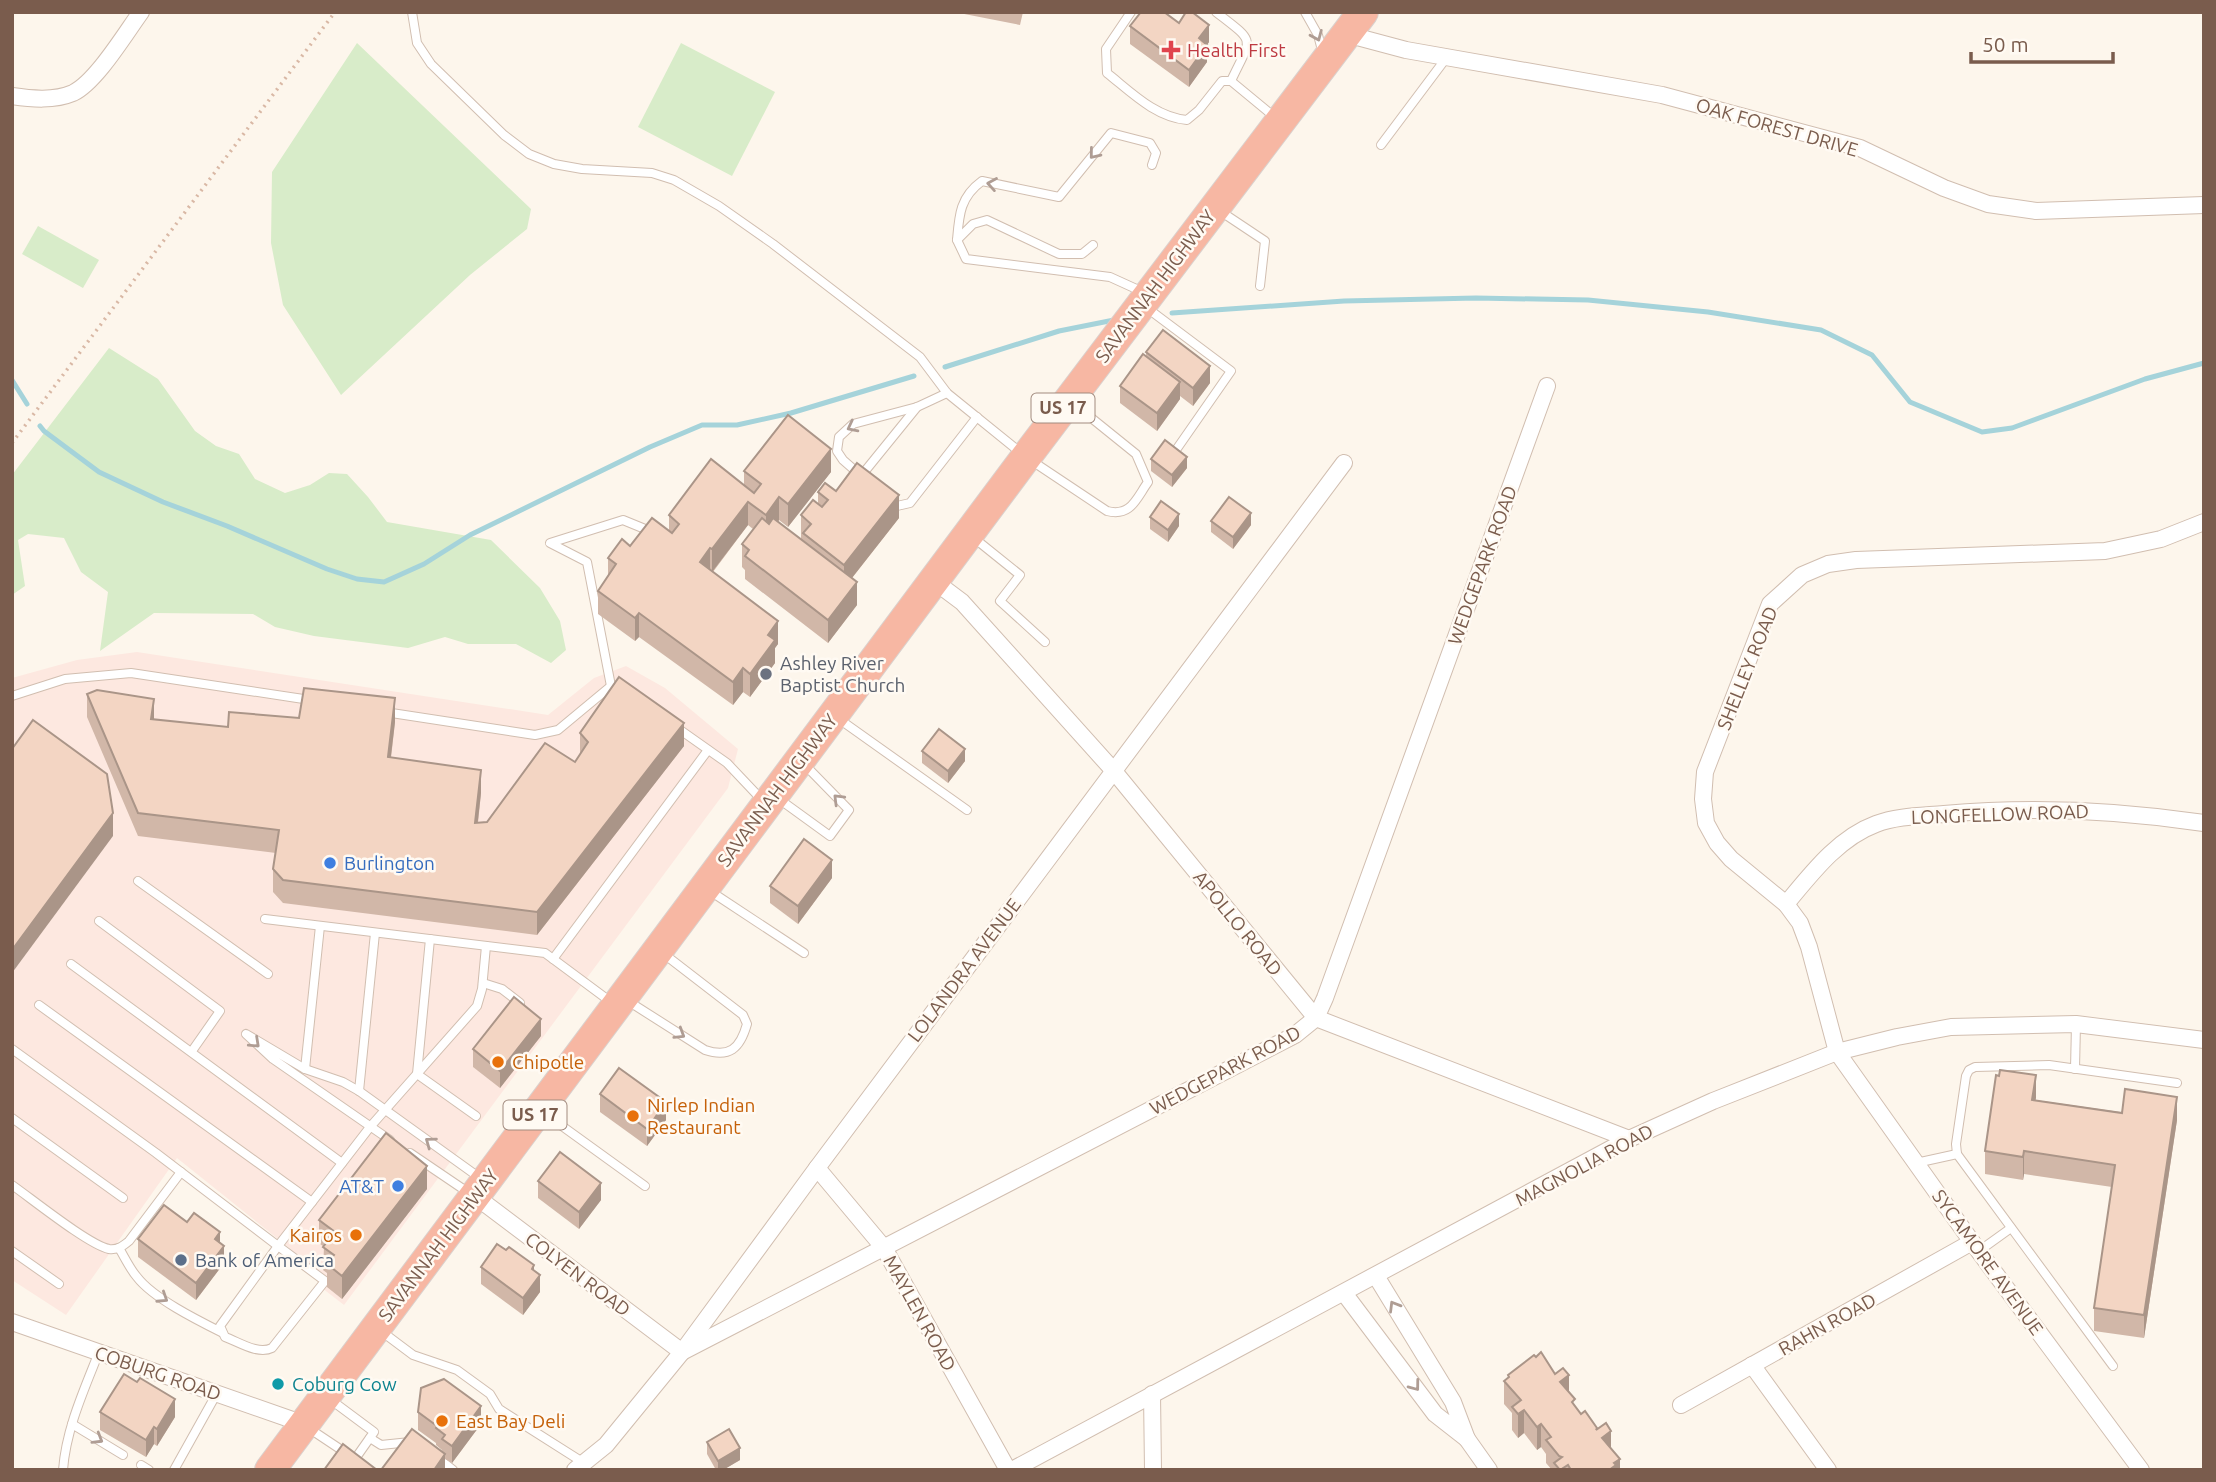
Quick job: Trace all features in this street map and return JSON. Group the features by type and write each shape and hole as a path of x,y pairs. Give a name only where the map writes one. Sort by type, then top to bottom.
{"highway":[{"name":"SAVANNAH HIGHWAY","path":"270,1470 968,534 1354,23"}],"street":[{"path":"12,96 45,99 74,92 97,72 141,12"},
{"name":"OAK FOREST DRIVE","path":"1354,23 1406,50 1662,95 1860,148 1944,188 1988,204 2036,211 2204,205"},
{"name":"WEDGEPARK ROAD","path":"682,1352 1295,1035 1316,1018 1547,386"},
{"name":"LOLANDRA AVENUE","path":"579,1466 606,1445 682,1352 1344,463"},
{"name":"SHELLEY ROAD","path":"1837,1052 1800,923 1786,904 1731,859 1717,844 1706,823 1703,799 1705,772 1770,604 1801,575 1828,564 2105,551 2161,539 2204,522"},
{"name":"APOLLO ROAD","path":"934,581 962,602 1113,770 1316,1018 1629,1139"},
{"name":"LONGFELLOW ROAD","path":"1786,904 1815,870 1854,835 1876,824 1907,817 1961,812 2084,810 2146,814 2204,823"},
{"name":"MAGNOLIA ROAD","path":"1010,1470 1629,1139 1713,1101 1837,1052 1951,1027 2076,1024 2204,1041"},
{"name":"SYCAMORE AVENUE","path":"1837,1052 2141,1470"},
{"name":"MAYLEN ROAD","path":"817,1168 884,1248 1010,1470"},
{"name":"COLYEN ROAD","path":"480,1189 682,1352"},
{"name":"RAHN ROAD","path":"1681,1405 1976,1246"},
{"path":"1376,1276 1453,1402 1467,1439 1489,1470"},
{"path":"1343,1293 1435,1414 1467,1439"},
{"name":"COBURG ROAD","path":"12,1322 304,1424"},
{"path":"1398,1365 1421,1349"},
{"path":"1752,1365 1828,1470"},
{"path":"1152,1394 1153,1470"}],"lane":[{"path":"412,12 417,43 431,64 504,135 529,154 554,164 582,169 652,173 674,180 719,206 920,357 947,393 1026,457 1107,511 1118,514 1128,510 1148,482 1140,459 1069,400"},
{"path":"1131,12 1106,49 1107,73 1155,110 1174,119 1187,120 1199,110 1222,81 1231,81 1280,121"},
{"path":"1216,12 1246,35 1248,43 1231,81"},
{"path":"1305,12 1318,35 1325,61"},
{"path":"1381,145 1447,57"},
{"path":"1152,165 1156,153 1150,142 1111,132 1059,197 982,181 971,189 960,206 957,240 966,259 1110,276 1145,299 1231,371 1176,450"},
{"path":"1214,208 1265,242 1260,286"},
{"path":"957,240 973,224 987,220 1059,254 1082,254 1093,245"},
{"path":"868,483 843,460 837,450 843,431 853,424 917,407 947,393"},
{"path":"861,476 917,407"},
{"path":"884,496 897,506 910,503 977,417"},
{"path":"611,686 587,562 550,543 623,520 645,529"},
{"path":"968,534 1020,575 1000,601 1045,642"},
{"path":"12,696 65,678 131,673 320,702"},
{"path":"373,710 535,735 558,730 611,686 624,688 634,696"},
{"path":"834,715 967,810"},
{"path":"666,719 727,763 770,800 830,836 849,810 800,760"},
{"path":"553,959 708,750"},
{"path":"138,881 268,974"},
{"path":"704,887 804,953"},
{"path":"265,919 545,953 619,1002 705,1050 719,1054 731,1052 747,1024 743,1015 658,950"},
{"path":"99,921 220,1011 192,1051"},
{"path":"305,1069 320,926"},
{"path":"359,1091 375,933"},
{"path":"416,1074 430,939"},
{"path":"221,1332 220,1326 278,1246 370,1127 477,1006 486,946"},
{"path":"71,964 342,1163"},
{"path":"482,983 502,989 530,1011"},
{"path":"39,1006 312,1202"},
{"path":"2075,1069 2076,1024"},
{"path":"393,1142 273,1059 246,1034 305,1069 343,1082 359,1091 385,1109 480,1189"},
{"path":"12,1049 325,1281 272,1348 267,1351 257,1350 225,1337 221,1332 147,1288 137,1278 119,1248"},
{"path":"2113,1366 1957,1154 1956,1144 1966,1076 1969,1070 1975,1067 2049,1066 2177,1083"},
{"path":"416,1074 476,1116"},
{"path":"539,1110 645,1186"},
{"path":"12,1118 123,1198"},
{"path":"405,1150 480,1189"},
{"path":"1916,1163 1957,1154"},
{"path":"12,1185 92,1241 108,1249 119,1248 130,1241 181,1172"},
{"path":"1976,1246 2011,1228"},
{"path":"12,1251 59,1284"},
{"path":"376,1328 413,1354 457,1370 490,1394 499,1409 579,1466"},
{"path":"63,1470 64,1453 72,1424 99,1352"},
{"path":"174,1470 217,1393"},
{"path":"304,1424 355,1459 374,1432 326,1396"},
{"path":"72,1424 123,1455"},
{"path":"370,1438 381,1445 415,1441"},
{"path":"434,1455 453,1470"}],"path":[{"path":"12,443 335,12"}],"shaded area":[{"path":"137,652 548,715 594,678 626,666 665,688 738,749 728,788 344,1305 322,1288 328,1279 177,1158 66,1315 12,1280 12,678 77,660"}],"green space":[{"path":"357,43 531,209 527,229 470,275 341,395 283,305 271,243 272,172"},
{"path":"681,43 775,92 732,176 638,127"},
{"path":"38,226 99,260 83,288 22,254"},
{"path":"109,348 158,379 195,431 216,446 239,454 255,479 285,493 310,485 329,473 347,474 387,522 491,540 540,588 560,621 566,650 551,663 516,644 468,644 445,637 408,648 314,636 275,627 253,614 154,613 100,651 108,592 81,572 64,538 28,534 18,540 25,586 12,595 12,475"}],"building":[{"path":"1141,12 1164,12 1179,23 1186,12 1192,12 1209,25 1199,38 1207,45 1189,70 1130,26"},
{"path":"1163,330 1210,366 1193,388 1146,352"},
{"path":"1143,354 1180,382 1157,413 1120,386"},
{"path":"788,415 831,449 788,504 779,497 766,515 748,502 700,562 778,621 768,635 775,640 750,674 743,668 733,682 639,613 635,618 598,591 616,564 608,558 622,539 630,546 652,518 672,533 679,524 669,515 711,459 754,493 761,484 744,471"},
{"path":"1165,440 1187,457 1172,475 1151,459"},
{"path":"857,463 899,495 844,565 803,533 811,524 801,515 813,500 822,507 828,500 818,492 825,483 836,491"},
{"path":"1229,497 1251,513 1233,537 1211,521"},
{"path":"1161,501 1179,514 1168,530 1150,517"},
{"path":"762,518 769,524 773,518 857,582 828,620 745,556 749,550 742,544"},
{"path":"619,677 684,723 537,912 283,880 273,869 279,830 138,813 87,694 97,690 154,699 151,719 228,727 229,712 299,718 304,688 395,698 388,757 481,770 475,823 487,822 545,743 575,762 588,742 580,733"},
{"path":"33,720 107,774 113,813 12,950 12,749"},
{"path":"939,729 965,749 948,771 922,751"},
{"path":"804,839 832,860 798,906 770,886"},
{"path":"514,997 541,1019 500,1071 473,1049"},
{"path":"619,1068 666,1102 647,1129 600,1094"},
{"path":"2000,1070 2036,1075 2032,1100 2122,1113 2125,1089 2177,1097 2144,1315 2094,1308 2115,1165 2024,1151 2023,1157 1985,1151 1996,1075 1999,1076"},
{"path":"386,1133 427,1166 342,1276 327,1264 334,1255 323,1247 335,1232 319,1220"},
{"path":"560,1152 601,1183 579,1212 538,1181"},
{"name":"Bank of America","path":"164,1205 187,1222 194,1213 220,1232 215,1239 224,1246 196,1283 138,1239"},
{"path":"497,1244 506,1250 509,1247 534,1265 532,1269 540,1275 523,1298 481,1267"},
{"path":"1541,1352 1555,1374 1563,1368 1569,1375 1560,1382 1575,1399 1572,1402 1581,1414 1585,1411 1596,1430 1606,1423 1611,1431 1602,1438 1620,1459 1609,1470 1571,1470 1568,1465 1560,1470 1554,1463 1562,1457 1546,1440 1551,1437 1541,1424 1537,1427 1524,1410 1518,1414 1512,1407 1521,1400 1504,1381 1508,1375"},
{"path":"124,1374 137,1382 140,1378 175,1399 157,1429 154,1427 146,1440 100,1412"},
{"path":"444,1379 481,1406 452,1446 442,1439 445,1435 437,1426 418,1412 421,1388"},
{"path":"412,1429 445,1454 434,1470 381,1470"},
{"path":"729,1429 740,1448 718,1461 707,1442"},
{"path":"343,1444 377,1470 324,1470"}],"waterway":[{"path":"1172,313 1344,301 1476,298 1588,300 1708,312 1821,330 1872,355 1910,402 1982,432 2012,428 2145,379 2204,363"},
{"path":"945,367 1059,331 1114,320"},
{"path":"40,426 99,472 163,502 327,569 357,579 384,582 424,564 470,535 650,447 702,425 737,425 791,413 914,376"},
{"path":"12,380 27,404"}],"place":[{"name":"Health First","path":"1171,50"},
{"name":"Ashley River Baptist Church","path":"766,674"},
{"name":"Burlington","path":"330,863"},
{"name":"Chipotle","path":"498,1062"},
{"name":"Nirlep Indian Restaurant","path":"633,1116"},
{"name":"AT&T","path":"398,1186"},
{"name":"Kairos","path":"356,1235"},
{"name":"Bank of America","path":"181,1260"},
{"name":"Coburg Cow","path":"278,1384"},
{"name":"East Bay Deli","path":"442,1421"}]}
